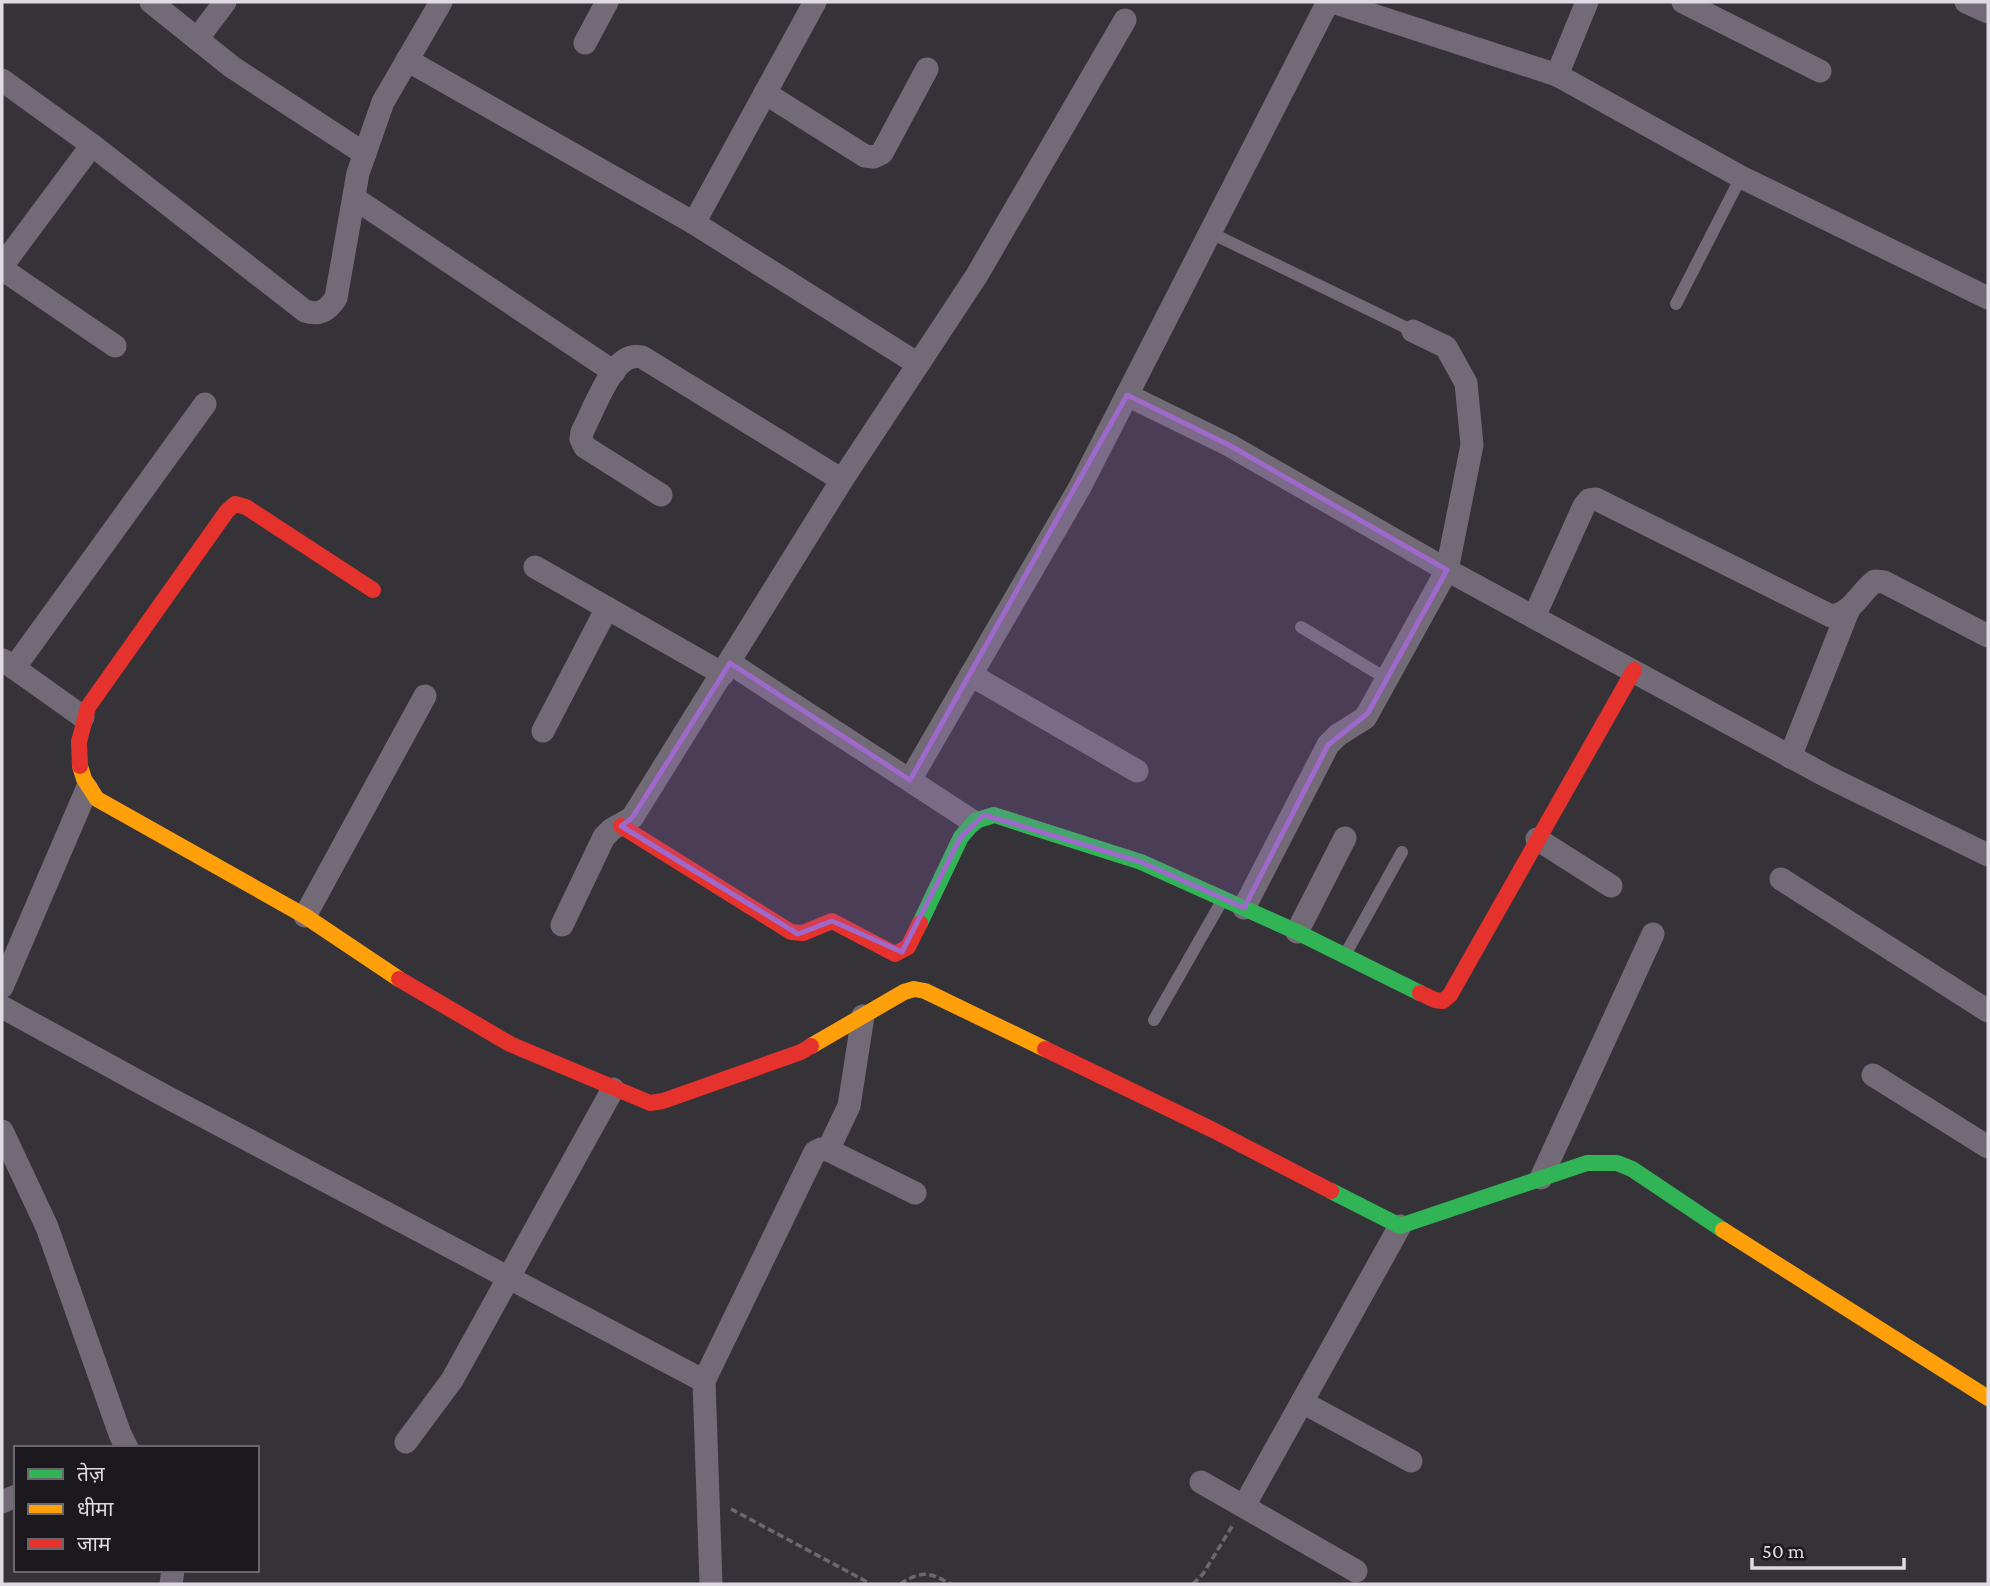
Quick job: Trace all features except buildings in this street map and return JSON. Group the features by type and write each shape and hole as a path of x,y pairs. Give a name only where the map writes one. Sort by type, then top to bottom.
{"street":[{"path":"151,2 232,67 365,154"},
{"path":"197,39 225,2"},
{"path":"2,80 92,145 305,311 312,313 329,309 336,298 358,173 383,102 441,2"},
{"path":"585,43 607,2"},
{"path":"694,223 815,2"},
{"path":"910,780 1080,487 1331,2 1557,75 1741,177 1988,298"},
{"path":"1557,75 1587,2"},
{"path":"1683,2 1820,71"},
{"path":"1966,2 1988,12"},
{"path":"562,925 604,837 612,828 621,826 632,818 842,480 977,275 1125,20"},
{"path":"407,60 694,223 918,363"},
{"path":"765,93 865,156 874,157 882,153 927,69"},
{"path":"92,145 2,268 115,346"},
{"path":"354,198 614,372"},
{"path":"1233,904 1328,745 1338,735 1365,718 1447,570 1472,444 1466,383 1446,347 1413,331"},
{"path":"661,495 584,446 581,439 582,432 614,372 625,359 634,356 642,357 842,480"},
{"path":"1127,395 1229,445 1447,570 1790,757 1988,855"},
{"path":"83,717 8,664 205,404"},
{"path":"1534,617 1584,506 1589,500 1596,499 1819,612 1831,616 1848,611"},
{"path":"373,590 246,508 235,504 219,522 88,706 79,738 80,763 87,789 97,799 305,916 376,966 510,1044 650,1103 663,1101 801,1052 909,990 925,991 1213,1130 1400,1226"},
{"path":"535,567 607,608 726,669 910,780 972,821"},
{"path":"1790,757 1848,611 1875,581 1884,582 1988,636"},
{"path":"543,731 607,608"},
{"path":"621,826 791,932 803,933 832,921 895,954 908,947 961,836 972,821 984,815 1006,819 1141,862 1297,932 1435,1000 1443,1001 1450,995 1634,670"},
{"path":"971,675 1137,771"},
{"path":"305,916 425,696"},
{"path":"2,987 87,789"},
{"path":"1297,932 1345,838"},
{"path":"1537,839 1611,886"},
{"path":"1781,879 1988,1011"},
{"path":"1541,1178 1653,934"},
{"path":"902,952 909,990"},
{"path":"2,1007 704,1381"},
{"path":"828,1150 849,1106 863,1016"},
{"path":"1873,1075 1988,1147"},
{"path":"406,1442 452,1380 613,1089"},
{"path":"2,1131 47,1227 126,1446"},
{"path":"711,1584 704,1381 815,1152 828,1150 915,1193"},
{"path":"1244,1506 1400,1226 1587,1163 1617,1163 1632,1169 1766,1258 1988,1398"},
{"path":"1302,1402 1411,1461"},
{"path":"1201,1482 1356,1571"}],"lane":[{"path":"1676,304 1741,177"},
{"path":"1211,233 1413,331"},
{"path":"1301,627 1387,679"},
{"path":"1345,955 1402,852"},
{"path":"1154,1020 1233,904"}],"path":[{"path":"708,1497 871,1584"},
{"path":"1194,1584 1203,1574 1244,1506"},
{"path":"900,1584 914,1575 924,1573 935,1575 951,1584"}],"highlighted area":[{"path":"1127,395 1229,445 1447,570 1368,713 1328,745 1244,908 1141,862 984,815 961,837 902,952 832,921 798,934 621,826 632,818 730,663 910,780"}],"traffic: fast":[{"path":"920,923 961,837 975,821 994,815 1141,862 1297,932 1420,993"},
{"path":"1331,1191 1400,1226 1587,1163 1617,1163 1632,1169 1723,1230"}],"traffic: slow":[{"path":"80,766 84,779 97,799 305,916 399,979"},
{"path":"811,1046 904,992 914,989 925,991 1045,1049"},
{"path":"1723,1230 1988,1398"}],"traffic: jam":[{"path":"80,766 79,742 88,707 227,511 235,504 246,507 373,590"},
{"path":"1420,993 1443,1001 1450,995 1634,670"},
{"path":"621,826 791,932 803,933 832,921 895,954 908,947 920,923"},
{"path":"399,979 510,1044 650,1103 663,1101 801,1052 811,1046"},
{"path":"1045,1049 1213,1130 1331,1191"}]}
